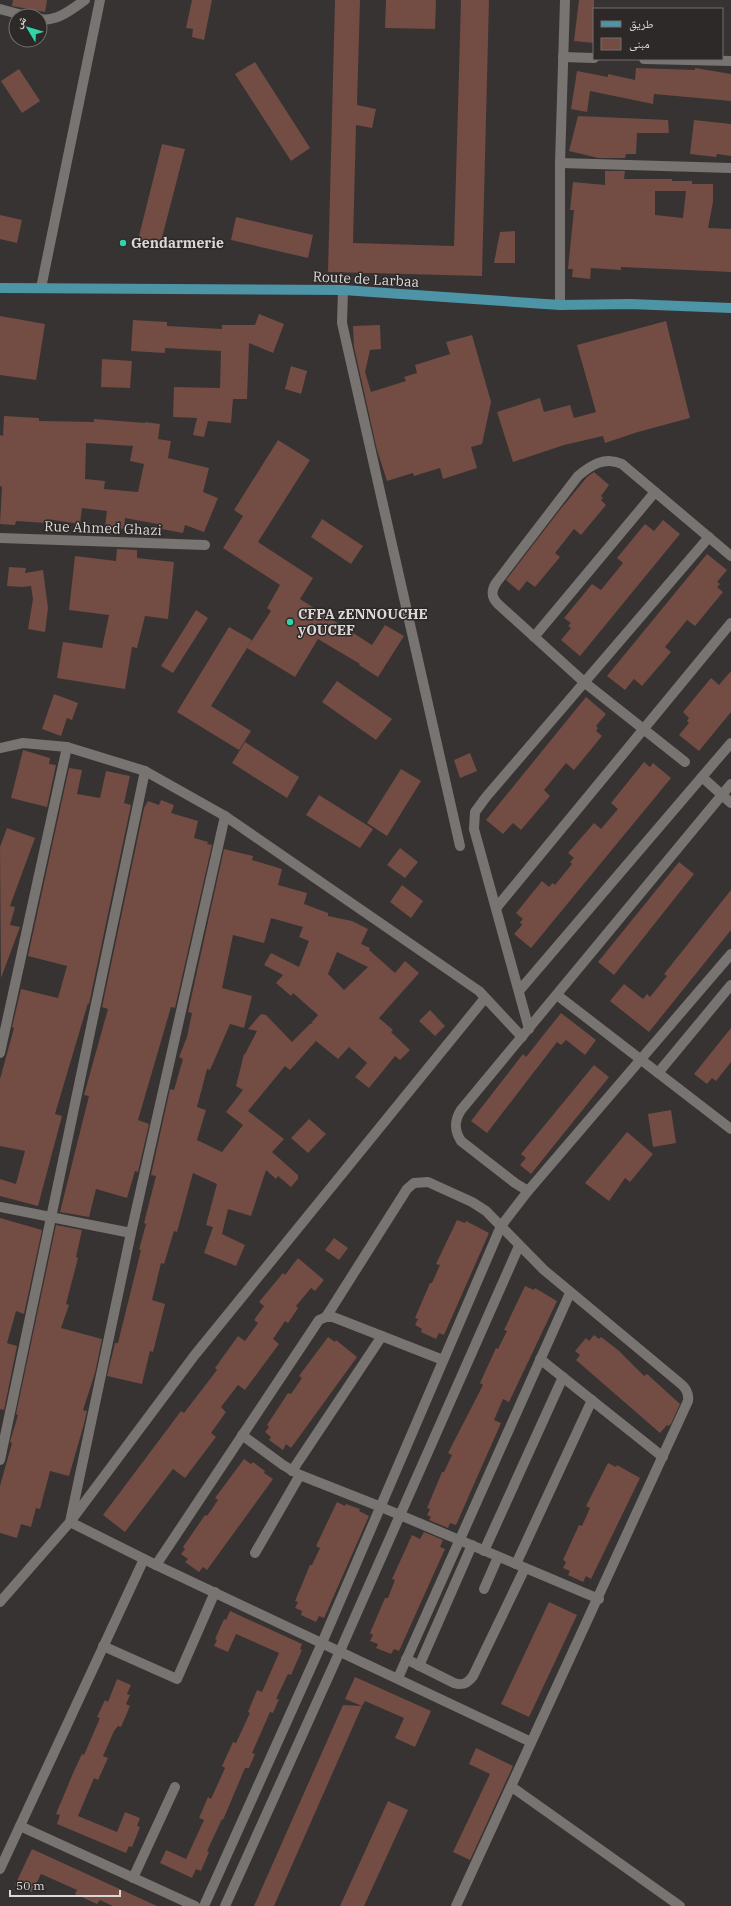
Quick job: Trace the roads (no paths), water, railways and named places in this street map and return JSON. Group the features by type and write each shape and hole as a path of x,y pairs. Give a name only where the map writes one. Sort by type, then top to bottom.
{"main road":[{"name":"Route de Larbaa","path":"0,288 343,290 560,305 630,304 731,308"}],"street":[{"path":"48,19 63,15 85,0"},
{"path":"41,288 100,0"},
{"path":"560,305 560,163 565,0"},
{"path":"563,57 593,58"},
{"path":"688,60 731,61"},
{"path":"560,163 731,168"},
{"path":"343,290 342,323 460,846"},
{"path":"685,762 584,682 495,601 492,590 496,582 570,485 587,468 602,461 613,461 622,464 731,556"},
{"path":"534,637 655,492"},
{"path":"529,1029 497,907 474,829 475,812 584,682 709,537"},
{"name":"Rue Ahmed Ghazi","path":"0,538 205,545"},
{"path":"497,907 731,623"},
{"path":"0,748 23,743 67,747 145,771 225,816 479,991 522,1037"},
{"path":"519,991 731,743"},
{"path":"0,1053 67,747"},
{"path":"0,1460 145,771"},
{"path":"702,777 731,803"},
{"path":"528,1191 515,1183 461,1141 455,1125 461,1110 731,784"},
{"path":"70,1522 131,1233 225,816"},
{"path":"204,1906 322,1643 501,1226 528,1191 731,954"},
{"path":"658,1073 731,985"},
{"path":"557,994 640,1060 731,1129"},
{"path":"0,1602 70,1522 194,1356 485,998"},
{"path":"156,1565 317,1323 326,1317 407,1189 414,1183 428,1182 472,1202 486,1211 519,1246 570,1293 681,1384 688,1392 688,1402 599,1599 456,1906"},
{"path":"0,1207 131,1233"},
{"path":"225,1906 340,1651 519,1246"},
{"path":"398,1678 570,1293"},
{"path":"326,1317 333,1317 443,1360"},
{"path":"255,1553 296,1473 382,1336"},
{"path":"540,1359 663,1456"},
{"path":"484,1551 563,1377"},
{"path":"406,1660 458,1684 471,1680 592,1400"},
{"path":"242,1435 296,1473 381,1507 599,1599"},
{"path":"70,1522 156,1565 532,1742"},
{"path":"419,1666 472,1545"},
{"path":"484,1589 498,1557"},
{"path":"0,1869 144,1559"},
{"path":"103,1646 177,1679 216,1592"},
{"path":"133,1878 175,1787"},
{"path":"512,1787 680,1906"},
{"path":"20,1826 195,1906"}],"place":[{"name":"Gendarmerie","path":"123,243"},
{"name":"CFPA zENNOUCHE yOUCEF","path":"290,622"}]}
